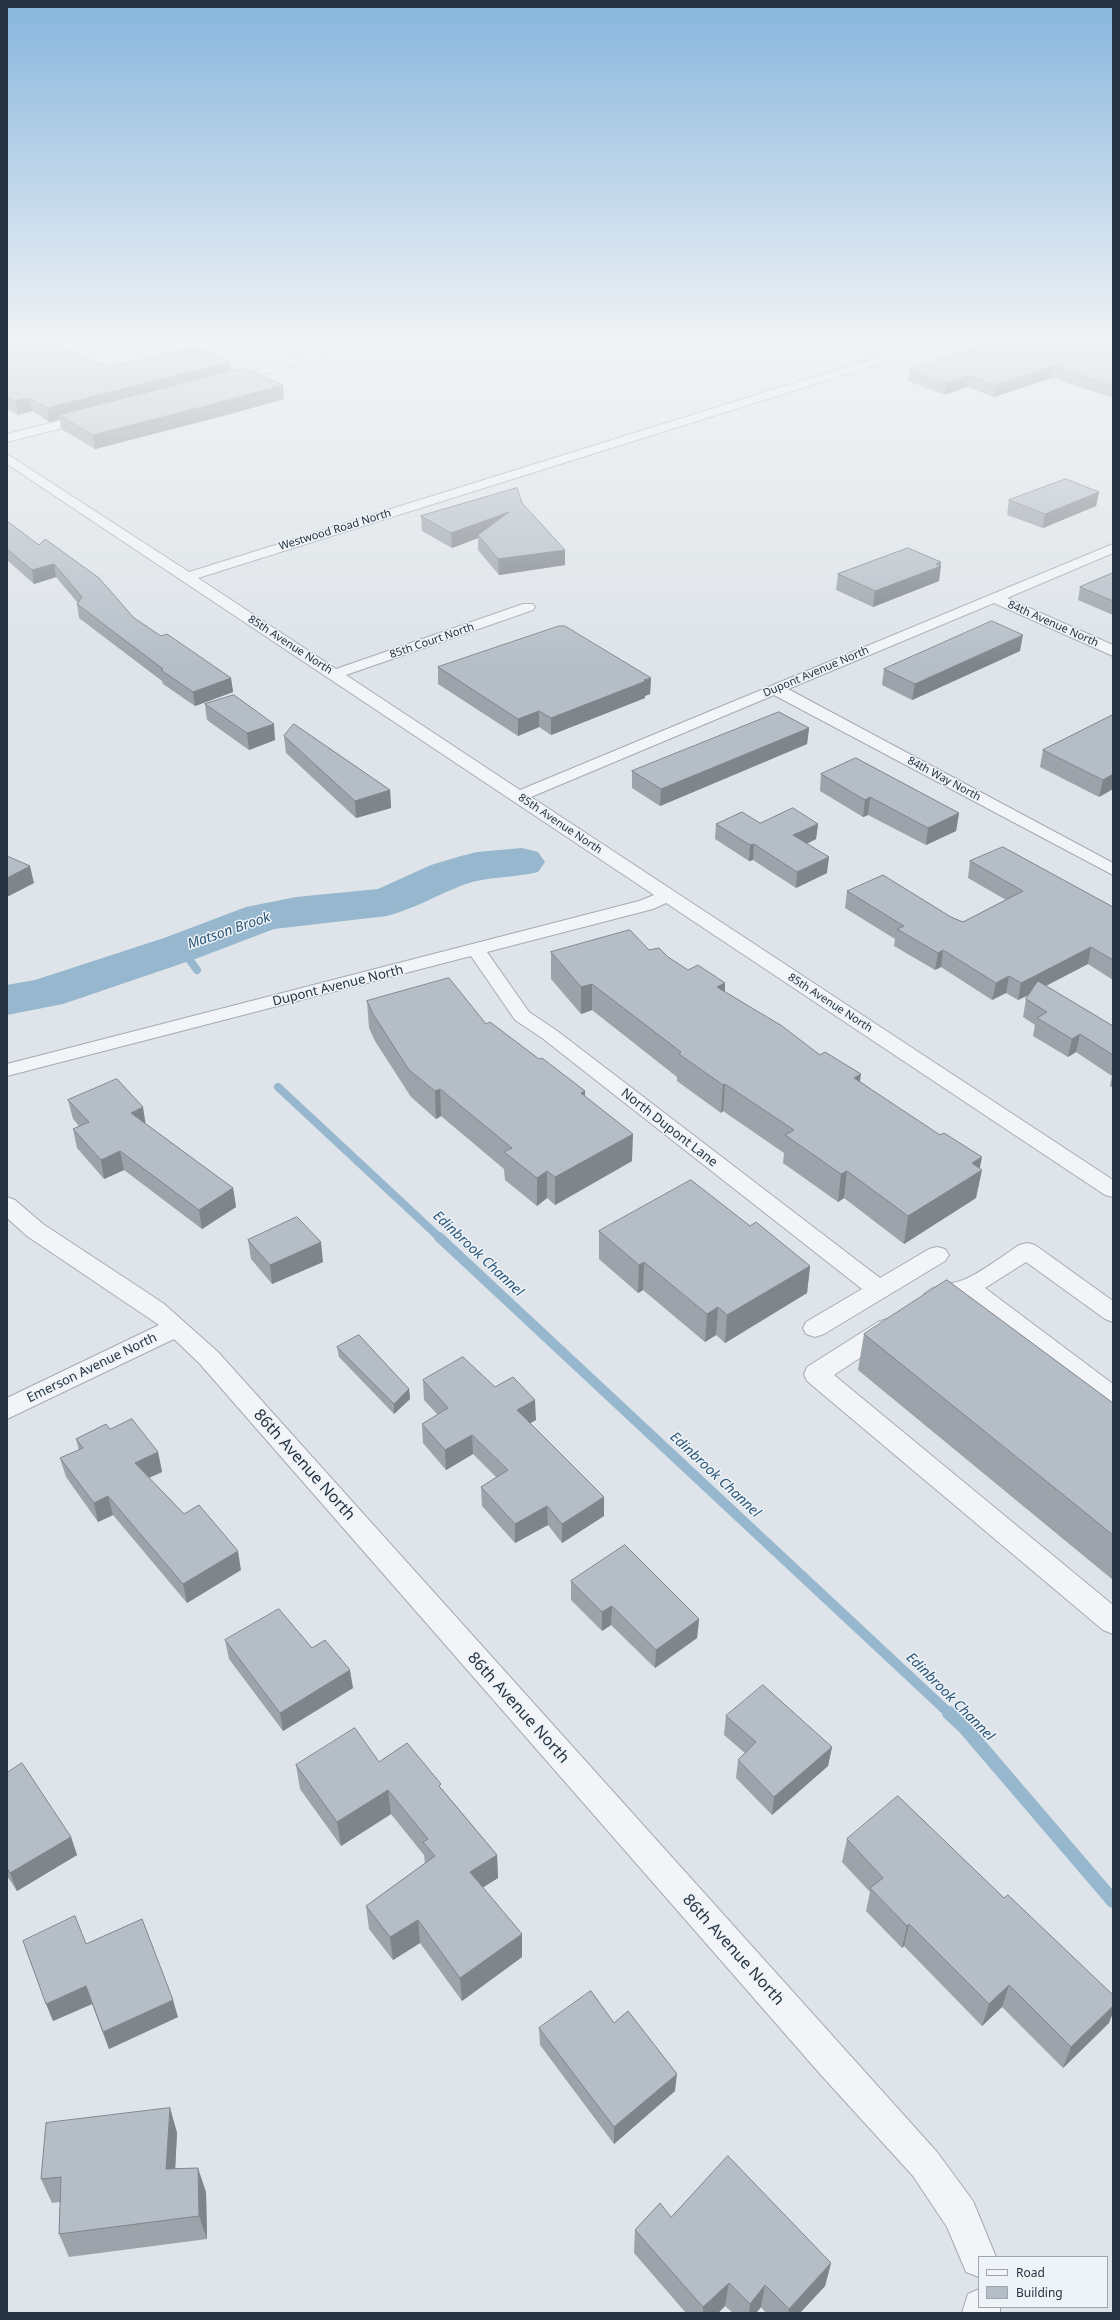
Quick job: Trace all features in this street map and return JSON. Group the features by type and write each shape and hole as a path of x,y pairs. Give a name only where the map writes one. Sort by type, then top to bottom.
{"street":[{"name":"Westwood Road North","path":"187,577 595,449"},
{"name":"85th Avenue North","path":"7,458 336,674 667,896 1113,1190"},
{"name":"Dupont Avenue North","path":"519,796 1113,548"},
{"name":"84th Avenue North","path":"993,597 1113,651"},
{"name":"85th Court North","path":"336,674 528,607"},
{"name":"84th Way North","path":"775,688 1113,870"},
{"name":"Dupont Avenue North","path":"7,1070 476,950 646,905 667,896"},
{"name":"North Dupont Lane","path":"476,950 522,1016 549,1034 879,1290"},
{"name":"86th Avenue North","path":"7,1205 35,1230 122,1286 177,1327 209,1358 833,2063 925,2164 960,2214 978,2257"},
{"path":"1113,1313 1027,1251 968,1288 940,1294 816,1374 1113,1622"},
{"path":"815,1328 937,1255"},
{"path":"968,1288 1113,1397"},
{"name":"Emerson Avenue North","path":"7,1409 177,1327"}],"building":[{"path":"1066,479 1099,492 1045,514 1009,500"},
{"path":"517,488 522,503 565,550 498,559 478,535 509,512 451,533 421,516"},
{"path":"7,521 39,545 45,539 99,578 134,618 161,636 167,634 231,678 193,692 161,670 163,669 77,604 82,597 54,564 32,570 7,549"},
{"path":"908,548 941,562 936,564 941,566 875,591 838,574"},
{"path":"1113,573 1113,601 1080,587"},
{"path":"992,621 1023,635 915,684 884,669"},
{"path":"559,626 565,626 651,678 551,718 539,711 518,719 438,667"},
{"path":"234,695 274,724 247,733 205,704"},
{"path":"779,712 809,728 661,789 632,771"},
{"path":"1113,715 1113,774 1103,780 1043,750"},
{"path":"294,724 390,790 355,801 284,736"},
{"path":"856,758 959,813 928,828 870,797 865,800 821,774"},
{"path":"793,808 818,824 793,835 829,857 797,872 754,844 750,845 716,824 742,812 760,823"},
{"path":"1003,847 1113,907 1113,960 1091,947 1021,983 1009,976 996,983 943,950 938,953 897,929 904,926 847,891 883,875 951,917 963,922 1023,891 970,861"},
{"path":"7,856 30,866 7,878"},
{"path":"630,930 649,950 659,948 668,957 688,970 698,965 725,983 717,987 782,1026 820,1055 825,1052 861,1074 854,1078 940,1135 944,1133 982,1157 972,1163 982,1170 908,1216 847,1171 841,1174 785,1135 794,1130 725,1084 723,1085 679,1054 681,1052 592,984 581,987 551,952"},
{"path":"449,978 486,1024 490,1022 539,1059 542,1058 585,1091 581,1093 633,1134 555,1177 547,1171 537,1178 504,1152 512,1148 440,1089 435,1091 409,1070 373,1014 367,1001"},
{"path":"1038,981 1113,1026 1113,1055 1080,1034 1072,1039 1037,1018 1047,1012 1026,999"},
{"path":"117,1079 143,1107 131,1113 233,1188 199,1210 120,1151 101,1160 73,1129 89,1122 68,1100"},
{"path":"691,1180 750,1226 756,1222 810,1266 727,1315 718,1307 707,1314 644,1262 639,1265 599,1231"},
{"path":"297,1217 321,1242 270,1265 248,1240"},
{"path":"947,1280 1113,1403 1113,1535 864,1334"},
{"path":"359,1335 409,1389 394,1404 337,1347"},
{"path":"463,1357 495,1387 513,1377 535,1400 517,1410 604,1497 562,1524 547,1506 515,1524 481,1487 508,1470 472,1435 445,1450 422,1424 448,1408 423,1380"},
{"path":"132,1419 158,1452 135,1463 184,1514 199,1505 238,1551 183,1584 108,1496 94,1503 60,1458 83,1448 76,1439 106,1424 110,1429"},
{"path":"625,1545 699,1619 656,1650 612,1606 602,1612 571,1581"},
{"path":"279,1609 312,1648 325,1640 350,1670 280,1713 225,1640"},
{"path":"763,1685 832,1747 774,1797 738,1760 756,1742 726,1716"},
{"path":"355,1728 379,1762 407,1743 441,1784 439,1786 497,1855 470,1872 522,1934 460,1978 418,1920 390,1937 366,1906 435,1856 423,1842 428,1839 388,1790 337,1822 296,1765"},
{"path":"22,1763 71,1837 10,1873 7,1868 7,1773"},
{"path":"898,1796 1004,1898 1008,1895 1113,1995 1113,2006 1071,2047 1009,1985 989,2004 909,1924 907,1926 870,1888 883,1878 847,1839"},
{"path":"75,1916 86,1944 142,1919 173,2000 103,2032 86,1986 46,2004 23,1941"},
{"path":"591,1991 614,2023 628,2011 677,2074 614,2127 539,2028"},
{"path":"170,2108 166,2169 198,2168 199,2216 59,2234 61,2177 41,2179 46,2123"},
{"path":"728,2156 831,2263 789,2309 765,2285 750,2304 729,2283 703,2307 635,2230 660,2203 671,2217"}],"waterway":[{"name":"Matson Brook","path":"7,1000 45,993 181,948 263,917 296,911 387,902 447,875 477,866 522,862"},
{"path":"181,948 197,970"},
{"name":"Edinbrook Channel","path":"278,1087 440,1238"},
{"name":"Edinbrook Channel","path":"439,1237 950,1714"},
{"name":"Edinbrook Channel","path":"949,1713 965,1728 1113,1901"}]}
